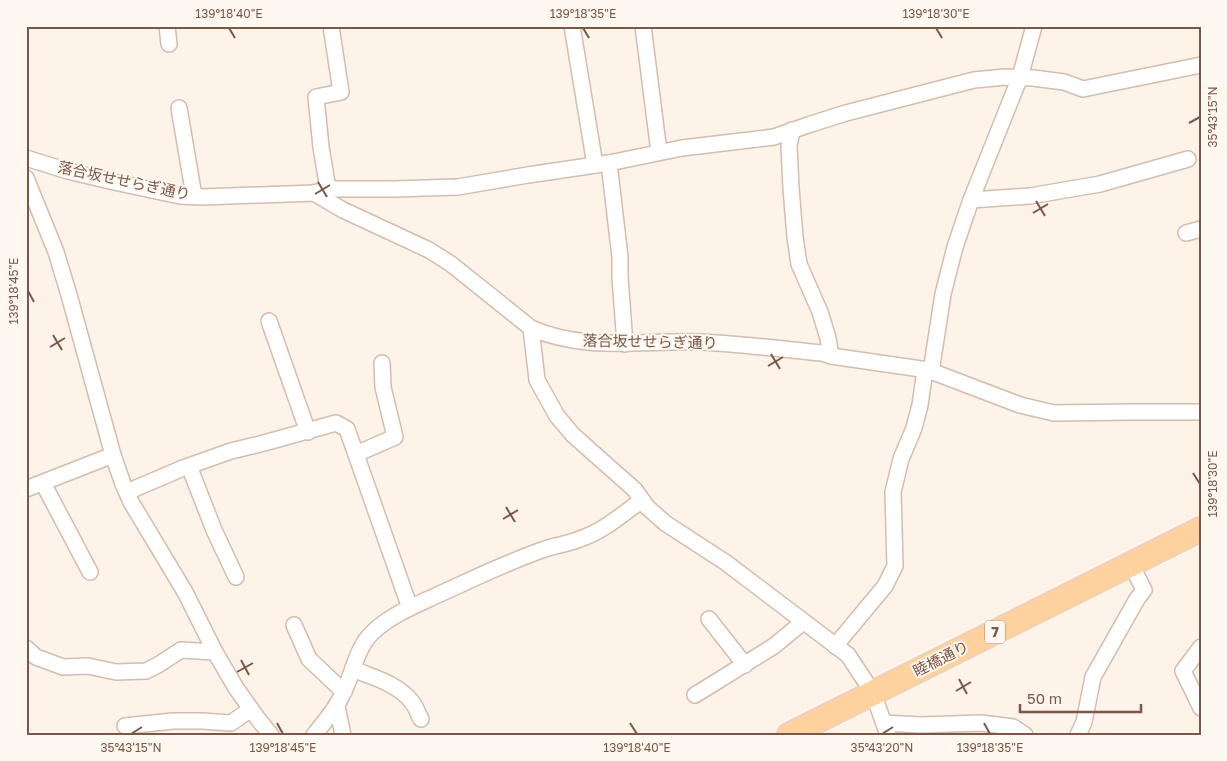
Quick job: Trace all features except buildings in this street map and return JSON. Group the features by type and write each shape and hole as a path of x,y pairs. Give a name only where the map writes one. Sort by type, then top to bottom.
{"main road":[{"name":"睦橋通り","path":"789,735 1200,531"}],"street":[{"path":"167,26 169,44"},
{"path":"331,26 341,92 316,96 321,147 321,191 458,187 602,164 682,148 774,137 863,109 974,80 1020,77 1064,82 1082,89 1201,65"},
{"path":"572,26 620,257 625,344"},
{"path":"643,26 659,152"},
{"path":"834,646 885,586 895,566 892,492 901,459 914,428 920,405 924,376 932,365 943,294 956,247 971,200 1020,77 1034,26"},
{"path":"179,108 194,196"},
{"path":"792,130 789,146 791,188 799,264 820,312 831,356"},
{"name":"落合坂せせらぎ通り","path":"26,158 68,172 180,196 321,191 343,210 429,250 451,264 531,328 543,333 573,340 625,344 699,342 822,353 831,356 928,370 1020,405 1054,414 1201,412"},
{"path":"971,200 1030,196 1100,184 1188,160"},
{"path":"26,178 56,252 113,455 131,502 184,592 236,688 271,735"},
{"path":"269,321 308,432"},
{"path":"531,328 537,380 557,416 573,435 635,490 647,507 665,523 725,562 848,655 874,693 886,729 921,725 981,723 1013,727 1025,735"},
{"path":"356,454 395,437 383,387 382,363"},
{"path":"127,492 231,451 336,423 347,429 410,608"},
{"path":"26,490 113,455"},
{"path":"189,466 214,530 236,577"},
{"path":"43,483 90,572"},
{"path":"314,735 337,706 363,645 379,626 410,608 490,570 521,557 585,537 607,526 642,500"},
{"path":"1078,735 1084,722 1093,677 1144,590 1132,564"},
{"path":"709,619 745,665"},
{"path":"695,696 774,646 803,622"},
{"path":"294,626 309,659 344,692"},
{"path":"1201,647 1183,671 1201,708"},
{"path":"26,648 36,657 63,667 88,666 116,672 146,671 181,650 215,652"},
{"path":"353,670 391,684 405,694 413,704 421,720"},
{"path":"337,706 343,735"},
{"path":"125,726 173,721 231,723 251,709"}]}
